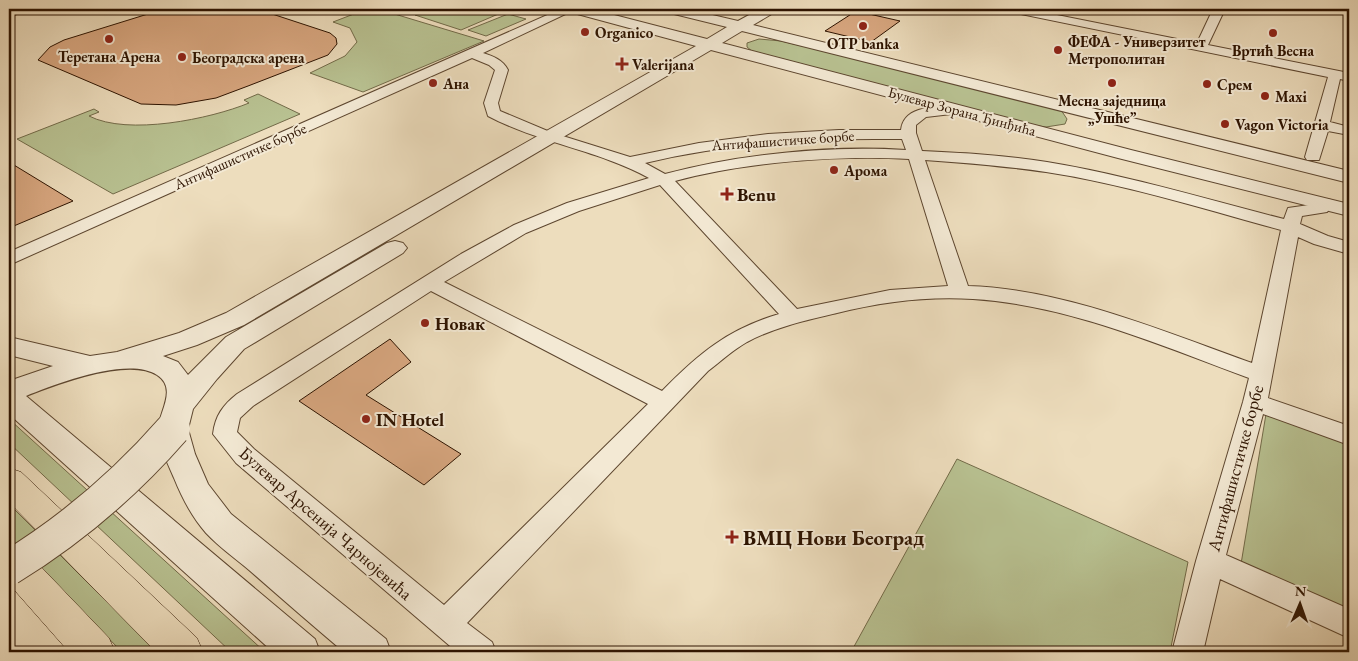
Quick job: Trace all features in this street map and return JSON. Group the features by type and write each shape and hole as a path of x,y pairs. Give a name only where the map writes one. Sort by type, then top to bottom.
{"highway":[{"path":"9,481 183,652"},
{"path":"9,558 95,652"}],"street":[{"path":"9,12 20,9"},
{"name":"Антифашистичке борбе","path":"9,259 570,9"},
{"name":"Булевар Зорана Ђинђића","path":"575,9 726,49 918,106 955,110 1349,210"},
{"name":"Булевар Зорана Ђинђића","path":"671,9 1343,176"},
{"path":"1010,9 1342,75 1322,125 1313,157"},
{"path":"1201,47 1219,9"},
{"path":"560,139 708,44 739,26 775,12"},
{"path":"9,392 61,372 88,365 124,359 226,336 560,139 726,49 756,30 775,12"},
{"name":"Антифашистичке борбе","path":"471,53 495,62 502,71 502,78 490,103 493,113 510,122 630,162 663,179 793,317"},
{"path":"918,106 909,124 909,135 960,292"},
{"path":"1046,134 1072,132 1080,130 1085,126 1082,116 1068,108"},
{"path":"1125,154 1108,143 1105,137 1106,131 1112,125 1145,126"},
{"path":"1322,125 1349,131"},
{"name":"Антифашистичке борбе","path":"630,162 703,146 768,138 841,134 909,135"},
{"name":"Антифашистичке борбе","path":"432,283 500,239 536,222 592,200 663,179 703,169 776,158 838,154 916,155"},
{"name":"Булевар Зорана Ђинђића","path":"916,155 982,159 1071,171 1171,195 1292,220 1321,240 1349,248"},
{"path":"1281,160 1313,157 1343,176"},
{"path":"445,626 700,366 728,344 761,328 793,317 876,298 913,293 960,292 992,294 1065,308 1260,374 1292,220 1287,203 1268,189"},
{"path":"1292,220 1321,208 1325,204"},
{"path":"432,283 664,402"},
{"name":"Булевар Арсенија Чарнојевића","path":"432,283 236,406 226,420 225,434 244,456 445,626 481,652"},
{"path":"9,568 48,542 103,500 146,461 177,416 198,380 216,360 226,336"},
{"path":"9,346 88,365"},
{"path":"124,359 152,361 168,370 180,385 177,416 179,450 201,501 219,524 372,652"},
{"name":"Антифашистичке борбе","path":"1210,561 1255,402 1260,374"},
{"path":"9,398 301,652"},
{"path":"1255,402 1349,436"},
{"path":"1188,652 1210,561 1349,624"}],"green space":[{"path":"350,9 378,9 484,41 363,92 310,73 345,56 357,42 350,28 333,22 359,12"},
{"path":"492,9 503,12 461,30 415,15 427,12"},
{"path":"508,14 526,19 486,36 468,30"},
{"path":"759,39 781,41 1061,110 1067,119 1065,124 1046,127 1031,125 752,51 747,47 747,43"},
{"path":"258,94 300,114 113,194 17,139 94,109 99,112 89,116 105,122 125,125 169,123 213,115 233,109 249,103 244,100"},
{"path":"1270,413 1349,443 1349,612 1241,564 1266,414"},
{"path":"9,419 265,652 231,652 9,443"},
{"path":"957,459 1188,562 1170,652 851,652"},
{"path":"9,504 156,652 122,652 9,537"}],"building":[{"name":"Београдска арена","path":"164,9 257,9 330,33 336,38 337,44 328,55 248,86 216,98 176,105 141,104 38,60 50,47 64,40"},
{"name":"OTP banka","path":"856,11 900,21 871,42 825,31"},
{"path":"9,162 73,201 9,228"},
{"name":"IN Hotel","path":"390,339 411,362 366,395 461,454 424,485 299,401"}],"place":[{"name":"OTP banka","path":"863,26"},
{"name":"Organico","path":"585,32"},
{"name":"Вртић Весна","path":"1273,33"},
{"name":"Теретана Арена","path":"109,39"},
{"name":"ФЕФА - Универзитет Метрополитан","path":"1058,50"},
{"name":"Београдска арена","path":"182,57"},
{"name":"Valerijana","path":"622,64"},
{"name":"Ана","path":"433,83"},
{"name":"Месна заједница „Ушће”","path":"1112,83"},
{"name":"Срем","path":"1207,84"},
{"name":"Maxi","path":"1265,96"},
{"name":"Vagon Victoria","path":"1225,124"},
{"name":"Арома","path":"834,170"},
{"name":"Benu","path":"727,194"},
{"name":"Новак","path":"425,323"},
{"name":"IN Hotel","path":"366,419"},
{"name":"ВМЦ Нови Београд","path":"732,537"}]}
